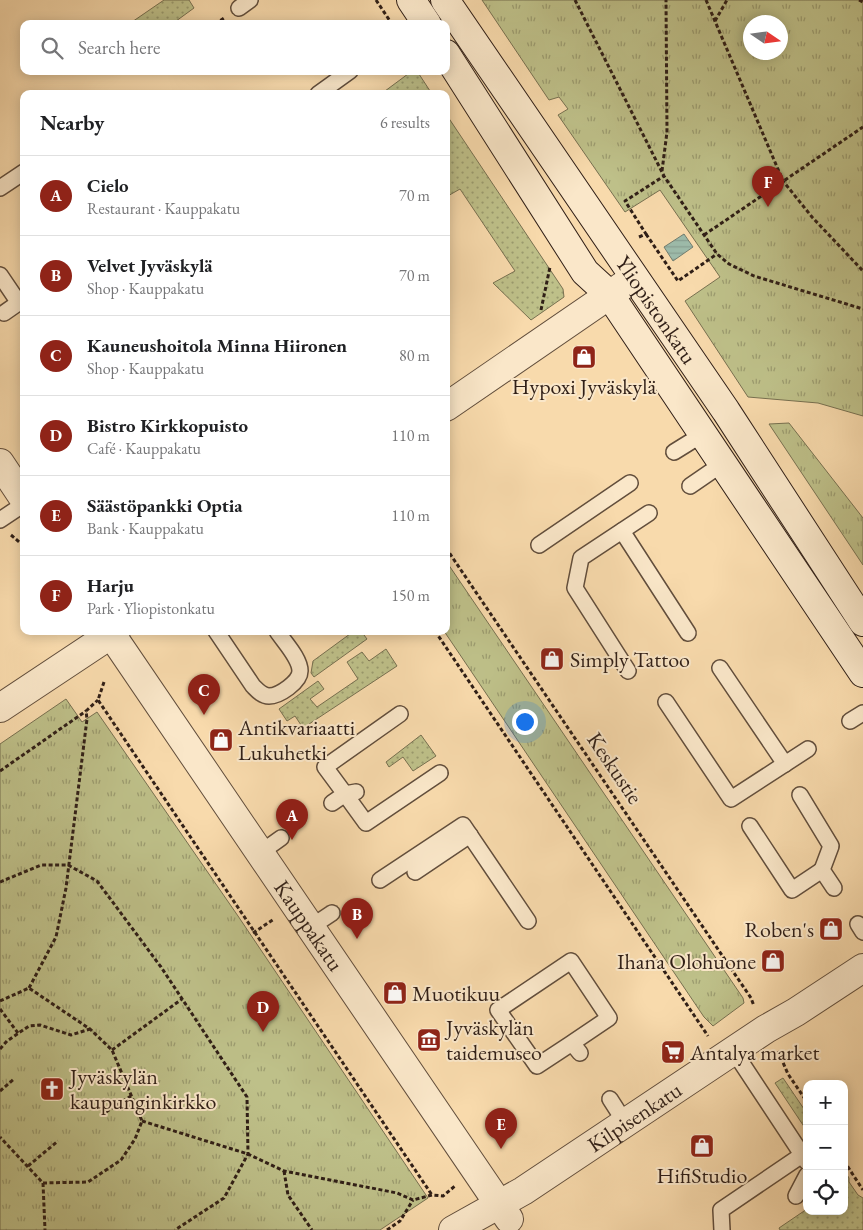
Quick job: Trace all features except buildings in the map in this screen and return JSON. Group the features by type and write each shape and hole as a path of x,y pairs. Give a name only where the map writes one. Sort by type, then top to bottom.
{"street":[{"name":"Yliopistonkatu","path":"445,0 726,411 863,622"},
{"name":"Yliopistonkatu","path":"450,60 585,272 610,294 863,673"},
{"path":"450,404 634,278"},
{"path":"0,463 20,493"},
{"path":"0,708 108,635"},
{"name":"Kauppakatu","path":"114,635 271,846 321,920 504,1212"},
{"name":"Kilpisenkatu","path":"453,1230 504,1212 523,1191 626,1124 722,1044 863,968"}],"lane":[{"path":"324,90 344,75"},
{"path":"0,188 20,175"},
{"path":"0,276 20,300"},
{"path":"4,314 20,302"},
{"path":"674,452 703,434"},
{"path":"690,486 722,464"},
{"path":"540,545 630,483"},
{"path":"0,520 20,507"},
{"path":"628,671 574,588 581,558 648,513"},
{"path":"622,531 688,633"},
{"path":"219,635 253,686 260,693 268,696 277,694 294,683 299,677 299,663 280,635"},
{"path":"720,668 785,764"},
{"path":"666,702 731,799 808,748"},
{"path":"400,714 325,766 344,796 366,823 440,773"},
{"path":"750,826 792,890 822,870 831,846 800,796"},
{"path":"380,880 463,825 528,921"},
{"path":"414,872 470,835"},
{"path":"822,870 834,888"},
{"path":"571,961 609,1018 576,1048 537,1066 498,1010 571,961"},
{"path":"722,1044 803,1157"},
{"path":"610,1099 626,1124"},
{"path":"722,1230 721,1210 803,1159"},
{"path":"796,1196 803,1183"}],"path":[{"path":"376,0 389,20"},
{"path":"575,0 664,176 717,254 729,264 754,276 863,309"},
{"path":"662,172 667,132 666,0"},
{"path":"706,0 783,181 812,217 863,271"},
{"path":"715,20 727,0"},
{"path":"859,0 863,2"},
{"path":"704,235 863,127"},
{"path":"664,176 625,201 646,234 678,280 717,254"},
{"path":"636,238 646,234"},
{"path":"540,317 551,260"},
{"name":"Keskustie","path":"450,554 751,998 755,1008"},
{"path":"438,635 722,1044"},
{"path":"100,676 104,682"},
{"path":"0,771 86,712 98,700 104,682 111,678"},
{"path":"98,700 432,1195"},
{"path":"0,1001 29,988 56,937 66,888 87,720 86,712"},
{"path":"0,882 41,865 68,865 97,881 182,999 247,1097 248,1154 224,1198 175,1230"},
{"path":"29,988 90,1029 112,1050 142,1121 135,1139 121,1160 88,1182 43,1183"},
{"path":"112,1050 182,999"},
{"path":"0,1009 18,1033"},
{"path":"0,1049 7,1041 29,1026 40,1024 71,1035 90,1029"},
{"path":"779,1053 788,1074 803,1096"},
{"path":"0,1091 14,1079"},
{"path":"106,1112 131,1096"},
{"path":"142,1121 248,1154 284,1171 397,1193 413,1200 432,1195 443,1196"},
{"path":"0,1137 43,1183 45,1230"},
{"path":"28,1166 58,1141"},
{"path":"848,1166 863,1190"},
{"path":"284,1171 288,1195 312,1230"},
{"path":"386,1230 400,1221 413,1200"}],"green space":[{"path":"164,0 189,0 194,8 178,20 135,20"},
{"path":"482,0 863,0 863,416 818,403 748,397 685,301 720,277 660,190 625,212 558,115 568,109 559,97 549,100"},
{"path":"407,75 420,75 429,90 386,90"},
{"path":"450,120 563,289 564,297 531,320 493,283 515,271 460,189 450,195"},
{"path":"789,423 863,518 863,565 769,424"},
{"path":"450,567 743,998 744,1003 713,1026 704,1017 447,635 450,635"},
{"path":"349,635 364,635 367,639 314,677 311,673 313,661"},
{"path":"386,649 397,666 303,728 295,716 287,721 279,709 318,681 324,689 310,699 317,707 358,679 347,662 362,652 369,661"},
{"path":"66,699 82,722 97,712 238,916 428,1198 380,1230 0,1230 0,744"},
{"path":"421,735 436,756 413,771 403,757 389,767 386,762"},
{"path":"783,1078 803,1108 803,1125 775,1083"},
{"path":"848,1176 849,1182 858,1195 863,1198 863,1230 780,1230 779,1228 803,1212 803,1215 848,1215"}],"shaded area":[{"path":"684,234 693,247 673,261 664,247"}],"place":[{"name":"Harju","path":"768,207"},
{"name":"Hypoxi Jyväskylä","path":"584,357"},
{"name":"Simply Tattoo","path":"552,659"},
{"name":"Kauneushoitola Minna Hiironen","path":"204,715"},
{"name":"Antikvariaatti Lukuhetki","path":"221,740"},
{"name":"Cielo","path":"292,840"},
{"name":"Roben's","path":"831,929"},
{"name":"Velvet Jyväskylä","path":"357,939"},
{"name":"Ihana Olohuone","path":"773,961"},
{"name":"Muotikuu","path":"395,993"},
{"name":"Bistro Kirkkopuisto","path":"263,1032"},
{"name":"Jyväskylän taidemuseo","path":"429,1040"},
{"name":"Antalya market","path":"673,1052"},
{"name":"Jyväskylän kaupunginkirkko","path":"52,1089"},
{"name":"HifiStudio","path":"702,1146"},
{"name":"Säästöpankki Optia","path":"501,1149"}]}
